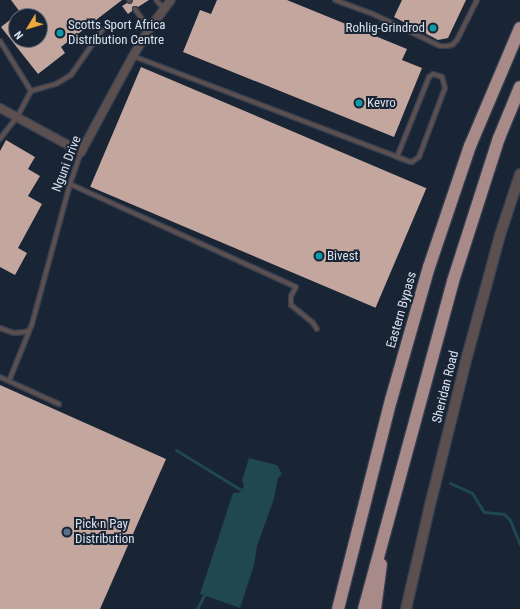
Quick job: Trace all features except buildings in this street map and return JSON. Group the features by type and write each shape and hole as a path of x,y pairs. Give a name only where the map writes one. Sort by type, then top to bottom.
{"highway":[{"name":"Eastern Bypass","path":"338,609 391,400 429,267 470,146 520,28"},
{"path":"364,609 453,281 499,138 520,87"},
{"path":"375,609 380,580 383,535"}],"street":[{"name":"Nguni Drive","path":"82,152 133,56 149,29 171,0"},
{"path":"0,108 82,152"},
{"name":"Sheridan Road","path":"406,609 430,501 468,353 500,235 520,174"}],"lane":[{"path":"156,0 164,9"},
{"path":"335,0 374,14 440,46 452,45 457,40 477,0"},
{"path":"135,9 149,29"},
{"path":"0,139 17,117 30,92 56,84 71,75 103,29"},
{"path":"0,41 30,92"},
{"path":"133,56 397,157 412,162 419,157 445,88 442,77 433,74 429,77 397,157"},
{"name":"Nguni Drive","path":"9,381 29,329 70,184 82,152"},
{"path":"70,184 296,287 291,296 291,305 313,323 317,329"},
{"path":"0,328 14,333 25,332 29,329"},
{"path":"0,377 59,404"}],"shaded area":[{"path":"249,458 277,465 282,474 278,478 274,499 257,546 254,565 240,608 200,594 233,493 239,493 244,486 242,480"}],"waterway":[{"path":"176,450 241,490"},
{"path":"450,483 472,493 484,512 504,514 510,520 520,545"},
{"path":"197,609 204,595"}],"place":[{"name":"Rohlig-Grindrod","path":"433,28"},
{"name":"Scotts Sport Africa Distribution Centre","path":"60,33"},
{"name":"Kevro","path":"359,103"},
{"name":"Bivest","path":"319,256"},
{"name":"Pick n Pay Distribution","path":"67,532"}]}
